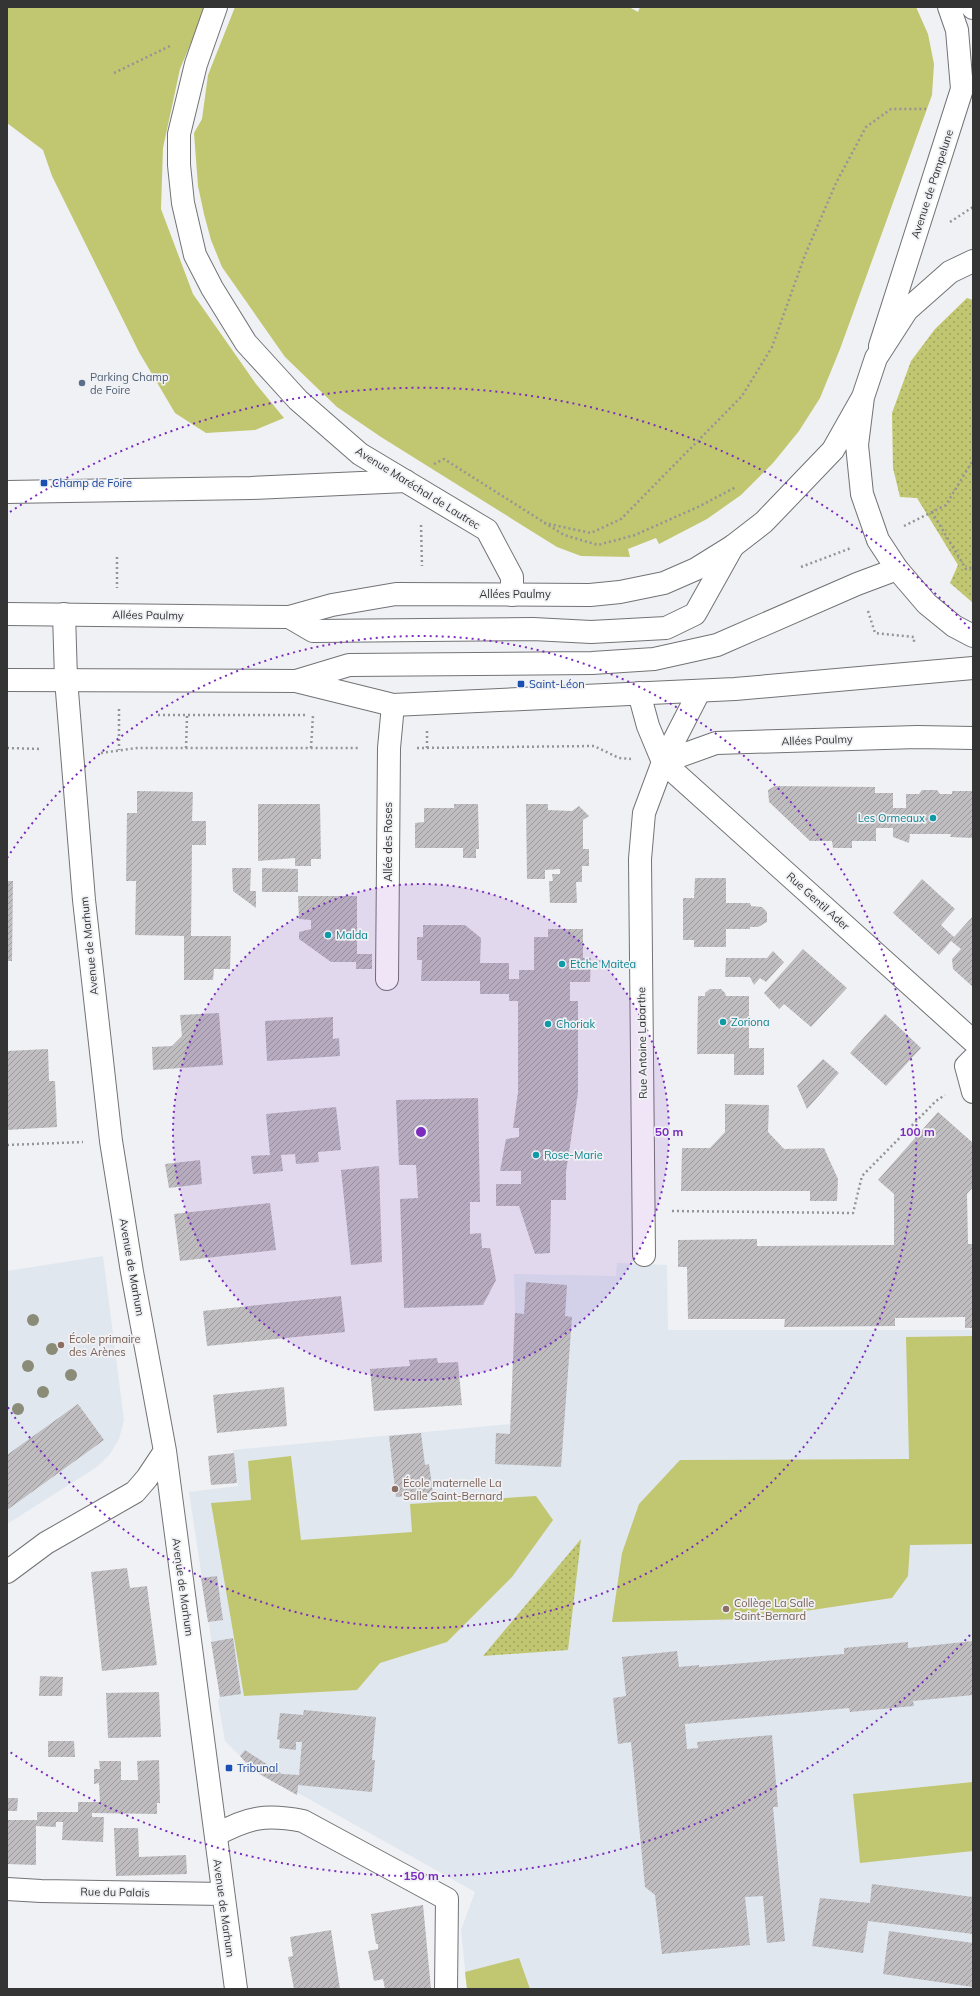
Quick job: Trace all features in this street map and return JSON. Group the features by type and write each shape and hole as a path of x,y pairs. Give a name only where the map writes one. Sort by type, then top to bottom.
{"street":[{"name":"Avenue Maréchal de Lautrec","path":"216,7 196,64 186,99 179,134 179,165 184,203 195,255 212,288 246,343 298,400 360,454 486,530 512,577 512,595"},
{"name":"Avenue de Pampelune","path":"876,358 962,89 957,30 949,7"},
{"path":"973,261 950,272 907,310 876,358 863,397 857,446 861,487 878,540 897,569 927,604 954,626 973,636"},
{"name":"Allées Paulmy","path":"7,614 289,617 332,605 396,594 590,595 620,592 664,583 696,569 733,546 764,522 833,450 863,397"},
{"path":"7,492 251,488 406,481"},
{"name":"Allées Paulmy","path":"666,628 695,614 733,546"},
{"path":"296,681 349,665 592,663 654,659 717,645 857,584 897,569"},
{"name":"Avenue de Marhum","path":"64,614 66,679 84,900 111,1141 132,1272 165,1451 216,1835 222,1894 236,1989"},
{"name":"Allées Paulmy","path":"289,617 312,631 533,629 591,632 666,628 717,645"},
{"path":"7,680 66,679 118,681 296,681 393,705 639,693 700,692 973,668"},
{"name":"Rue Antoine Labarthe","path":"644,1255 640,859 644,814 663,762 700,692"},
{"path":"639,693 648,726 663,762"},
{"name":"Allée des Roses","path":"387,979 389,748 393,705"},
{"name":"Allées Paulmy","path":"663,762 716,743 917,737 973,738"},
{"name":"Rue Gentil Ader","path":"663,762 973,1041"},
{"path":"971,1087 966,1066 973,1059"},
{"path":"7,1572 46,1543 117,1504 135,1492 147,1478 165,1451"},
{"path":"216,1835 250,1819 281,1816 303,1821 447,1899 446,1989"},
{"name":"Rue du Palais","path":"7,1889 41,1891 222,1894"}],"path":[{"path":"114,73 162,50"},
{"path":"544,524 591,533 622,519 742,396 772,347 805,255 836,183 866,127 891,109 936,109 955,114"},
{"path":"406,481 444,459 564,536 598,545 635,535 700,506 736,487"},
{"path":"801,567 878,540 946,504 973,460"},
{"path":"932,512 966,569 973,567"},
{"path":"867,610 875,633 914,637 914,645"},
{"path":"158,715 320,716"},
{"path":"311,748 313,715"},
{"path":"186,748 187,716"},
{"path":"7,748 51,749 72,757"},
{"path":"644,1211 853,1213 862,1176 936,1101 971,1087"},
{"path":"7,1145 111,1141"}],"shaded area":[{"name":"École primaire des Arènes","path":"103,1256 124,1420 119,1439 110,1454 97,1467 7,1524 7,1271"},
{"name":"Collège La Salle Saint-Bernard","path":"617,1263 667,1265 668,1330 973,1330 973,1989 467,1989 461,1930 475,1892 250,1766 225,1741 218,1701 220,1697 189,1492 238,1486 233,1450 510,1424 515,1313 514,1274 616,1276"}],"green space":[{"path":"7,7 206,7 180,69 163,148 161,209 193,294 256,384 284,418 255,430 206,433 175,413 139,352 52,176 43,150 7,123"},
{"path":"235,7 629,7 638,12 640,7 916,7 928,34 934,64 932,95 840,349 820,398 799,431 773,463 741,495 707,519 659,544 656,538 628,549 630,557 581,556 557,547 381,437 337,407 285,357 222,267 211,240 204,214 198,186 194,133 202,119 208,75"},
{"path":"967,298 973,300 973,603 950,583 958,565 917,498 900,497 893,468 892,413 911,361 935,329"},
{"path":"973,1336 973,1544 910,1545 908,1576 892,1598 752,1619 612,1622 622,1553 639,1504 680,1460 909,1459 906,1337"},
{"path":"291,1456 301,1540 412,1532 410,1504 536,1496 553,1520 512,1577 447,1642 380,1663 357,1690 244,1696 211,1503 251,1500 248,1461"},
{"path":"581,1539 568,1650 483,1656"},
{"path":"973,1782 973,1851 860,1863 853,1794"},
{"path":"519,1958 530,1989 467,1989 465,1972"}],"building":[{"path":"775,786 875,787 875,793 893,793 893,808 906,808 906,794 919,794 922,790 937,790 940,794 952,794 952,791 973,791 973,838 950,837 951,834 910,834 909,843 893,837 893,828 876,828 876,841 852,841 852,848 833,848 832,841 810,841 769,802 768,790"},
{"path":"137,791 193,792 192,821 206,821 206,845 192,845 191,936 231,936 230,969 214,969 213,980 184,980 184,936 135,935 136,881 126,881 127,813 137,813"},
{"path":"258,804 320,804 321,859 311,859 311,866 295,866 295,858 258,861"},
{"path":"454,804 478,804 479,849 476,849 476,858 463,858 463,848 415,848 415,823 424,822 424,808 454,808"},
{"path":"526,804 548,804 548,810 572,811 579,806 589,816 583,820 583,849 589,849 589,866 582,866 582,882 576,882 577,903 550,903 549,881 553,881 552,874 560,874 560,869 545,870 545,879 527,879"},
{"path":"232,868 251,868 250,891 256,891 256,908 233,891"},
{"path":"262,868 298,869 298,892 262,892"},
{"path":"695,878 726,878 726,903 750,903 751,906 762,907 767,912 767,922 758,927 750,927 750,929 726,929 726,947 694,947 694,940 683,940 683,898 694,898"},
{"path":"922,879 955,909 941,925 954,937 973,916 973,987 953,969 952,959 961,949 951,941 939,955 893,913"},
{"path":"7,881 13,881 12,961 7,961"},
{"name":"Malda","path":"298,896 357,896 357,954 372,954 372,969 356,969 356,962 331,962 299,939 299,932 311,929 311,920 299,919"},
{"path":"423,925 465,925 481,938 480,963 509,963 509,979 519,979 519,970 534,970 534,937 548,937 548,929 583,929 583,958 591,958 590,982 570,982 570,1001 578,1001 578,1093 566,1172 566,1200 551,1200 550,1253 535,1254 519,1206 496,1206 496,1184 521,1184 521,1171 500,1171 506,1139 519,1137 519,1128 513,1128 518,1092 518,1001 509,1001 509,994 480,994 480,981 421,981 422,960 417,960 417,937 423,937"},
{"path":"803,949 847,988 811,1027 784,1004 779,1009 764,993"},
{"path":"773,951 784,962 766,982 760,978 754,985 750,977 725,977 726,958 767,958"},
{"name":"Zoriona","path":"710,989 721,989 726,996 749,996 749,1048 764,1048 764,1075 734,1075 734,1054 697,1054 698,996 705,996 705,993"},
{"path":"219,1013 223,1065 153,1070 152,1047 172,1046 182,1036 180,1015"},
{"path":"885,1014 921,1048 886,1086 850,1053"},
{"path":"333,1017 333,1039 339,1038 340,1056 267,1061 265,1021"},
{"path":"48,1049 49,1081 55,1081 57,1127 7,1130 7,1051"},
{"path":"823,1059 839,1073 807,1109 797,1086"},
{"path":"478,1098 480,1202 470,1202 470,1234 481,1233 482,1248 490,1248 496,1280 483,1305 404,1308 400,1199 418,1198 416,1165 399,1165 396,1100"},
{"path":"725,1104 769,1105 768,1132 784,1149 824,1148 838,1179 837,1201 810,1201 810,1191 681,1191 682,1148 710,1148 725,1132"},
{"path":"336,1107 341,1150 318,1152 319,1162 296,1164 295,1154 281,1155 283,1171 253,1174 251,1156 270,1155 266,1114"},
{"path":"938,1112 973,1143 973,1187 967,1194 968,1244 973,1244 973,1328 965,1328 965,1317 895,1318 895,1326 784,1327 785,1319 688,1319 687,1267 678,1267 678,1240 757,1239 757,1246 894,1245 894,1194 878,1180"},
{"path":"200,1160 202,1184 169,1188 165,1164"},
{"path":"379,1166 382,1262 351,1265 341,1170"},
{"path":"270,1203 276,1250 180,1261 174,1214"},
{"path":"526,1282 567,1285 565,1316 572,1317 561,1467 495,1464 496,1433 510,1434 515,1313 524,1314"},
{"path":"341,1296 345,1332 207,1346 203,1311"},
{"path":"437,1358 438,1363 458,1362 462,1405 374,1411 370,1369 410,1366 409,1360"},
{"path":"284,1387 287,1426 217,1433 213,1395"},
{"path":"78,1404 104,1440 7,1510 7,1455"},
{"path":"421,1433 425,1465 429,1464 433,1493 396,1497 389,1436"},
{"path":"234,1453 237,1483 211,1485 208,1456"},
{"path":"127,1568 130,1588 147,1586 157,1665 102,1671 91,1572"},
{"path":"217,1576 223,1620 208,1622 201,1578"},
{"path":"233,1638 241,1694 220,1697 211,1642"},
{"path":"973,1641 973,1695 913,1701 914,1706 850,1712 849,1708 685,1724 687,1749 698,1748 697,1742 772,1735 778,1807 773,1807 785,1941 767,1943 763,1896 745,1897 750,1945 662,1954 655,1895 645,1887 631,1742 618,1744 613,1698 626,1696 622,1657 677,1651 679,1667 699,1665 699,1667 844,1654 844,1648 908,1642 908,1648"},
{"path":"40,1676 63,1677 62,1696 39,1696"},
{"path":"159,1692 161,1737 108,1738 106,1693"},
{"path":"304,1710 376,1717 372,1760 375,1760 372,1792 298,1785 297,1795 252,1770 240,1756 245,1750 282,1774 299,1775 302,1742 296,1742 296,1750 279,1748 280,1740 277,1739 280,1713 303,1715"},
{"path":"48,1741 74,1741 75,1757 48,1757"},
{"path":"159,1760 160,1803 157,1803 157,1814 92,1813 92,1817 104,1817 103,1842 62,1840 63,1822 56,1822 56,1827 36,1826 36,1865 7,1864 7,1820 37,1820 37,1812 78,1812 78,1802 100,1802 99,1783 94,1784 94,1769 100,1769 99,1761 121,1761 121,1780 138,1780 137,1761"},
{"path":"7,1798 18,1798 17,1811 7,1811"},
{"path":"114,1828 138,1828 139,1857 186,1855 187,1874 116,1876"},
{"path":"872,1884 973,1897 973,1934 868,1921 863,1953 812,1946 820,1898 870,1903"},
{"path":"423,1905 431,1989 385,1989 383,1979 374,1981 368,1951 378,1949 371,1914"},
{"path":"331,1930 340,1989 294,1989 288,1957 293,1956 290,1937"},
{"path":"889,1931 973,1943 973,1987 883,1974"}],"place":[{"name":"Parking Champ de Foire","path":"82,383"},
{"name":"Champ de Foire","path":"44,483"},
{"name":"Saint-Léon","path":"521,684"},
{"name":"Les Ormeaux","path":"933,818"},
{"name":"Malda","path":"328,935"},
{"name":"Etche Maitea","path":"562,964"},
{"name":"Zoriona","path":"723,1022"},
{"name":"Choriak","path":"548,1024"},
{"name":"Rose-Marie","path":"536,1155"},
{"name":"École primaire des Arènes","path":"61,1345"},
{"name":"École maternelle La Salle Saint-Bernard","path":"395,1489"},
{"name":"Collège La Salle Saint-Bernard","path":"726,1609"},
{"name":"Tribunal","path":"229,1768"}]}
